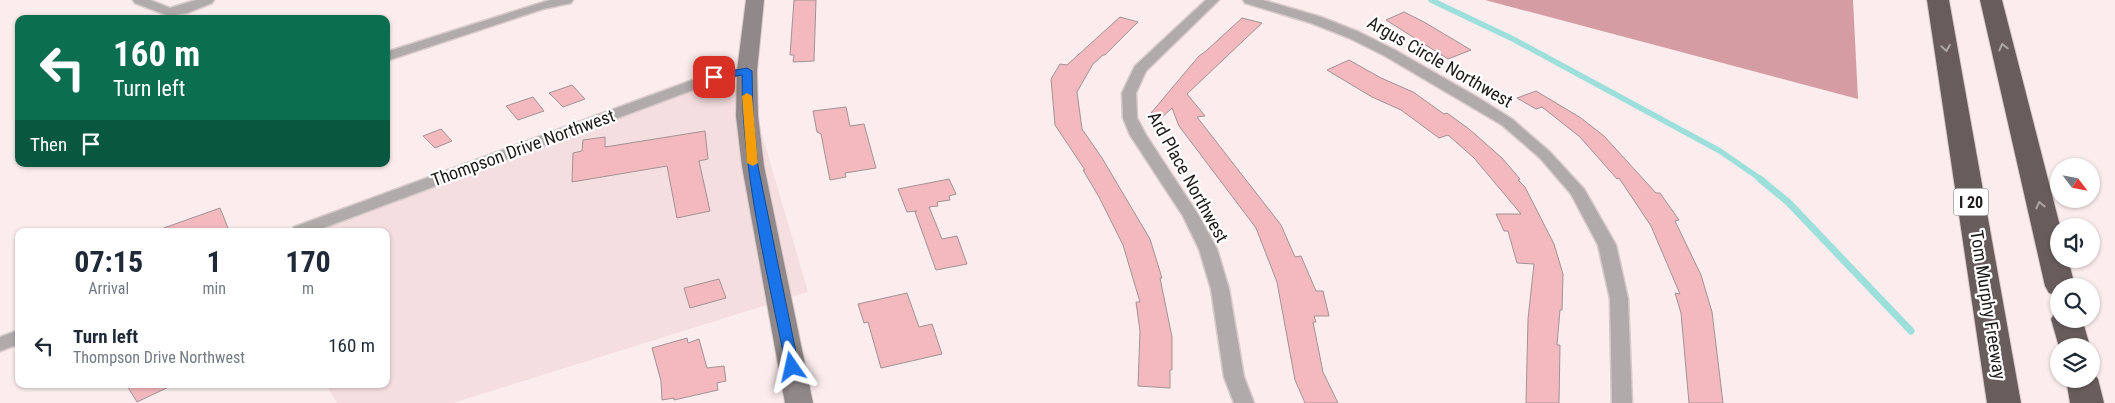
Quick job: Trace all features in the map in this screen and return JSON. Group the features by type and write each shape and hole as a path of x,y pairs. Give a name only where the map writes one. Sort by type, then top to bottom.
{"highway":[{"name":"Tom Murphy Freeway","path":"1938,0 2004,403"},
{"path":"1992,0 2058,278"},
{"path":"2084,388 2088,403"}],"street":[{"path":"139,0 169,12 182,10 208,0"},
{"path":"390,56 550,2 567,0"},
{"path":"755,0 747,71 747,116 753,166 799,403"},
{"name":"Ard Place Northwest","path":"1213,0 1140,69 1129,93 1130,118 1138,136 1191,216 1208,249 1220,289 1234,376 1244,403"},
{"name":"Argus Circle Northwest","path":"1249,0 1316,20 1354,35 1390,53 1507,122 1545,155 1578,192 1607,245 1619,299 1622,403"},
{"name":"Thompson Drive Northwest","path":"308,228 714,77 747,71"},
{"path":"0,344 15,338"}],"shaded area":[{"path":"1485,0 1853,0 1858,99"},
{"path":"743,69 808,292 453,403 337,403 328,388 390,388 390,228 295,228"}],"building":[{"path":"794,0 816,0 814,61 793,62 794,55 790,55"},
{"path":"1404,12 1471,50 1448,59 1386,20"},
{"path":"1120,17 1138,22 1105,55 1093,64 1077,92 1082,129 1102,158 1150,239 1162,278 1160,278 1172,337 1170,388 1138,386 1140,331 1136,302 1140,302 1123,245 1083,170 1085,170 1055,125 1051,79 1060,64 1067,65"},
{"path":"1242,18 1262,23 1187,94 1205,116 1197,117 1281,225 1295,257 1301,256 1316,291 1323,291 1329,316 1314,316 1316,322 1313,322 1323,372 1338,403 1305,403 1295,380 1277,282 1256,228 1179,126 1172,108 1159,120 1151,113 1199,56"},
{"path":"1349,60 1381,78 1413,92 1444,114 1447,113 1469,129 1502,158 1525,187 1554,244 1563,274 1562,310 1560,310 1557,345 1560,345 1559,403 1526,403 1528,319 1534,264 1517,263 1508,231 1504,231 1496,214 1521,214 1474,158 1448,135 1439,138 1401,110 1372,97 1327,70"},
{"path":"572,85 585,99 563,107 549,93"},
{"path":"1536,91 1581,118 1604,136 1656,193 1660,193 1679,220 1675,221 1701,275 1712,312 1723,403 1689,403 1681,313 1675,293 1680,294 1651,226 1619,178 1617,179 1580,137 1542,107 1536,109 1517,98"},
{"path":"533,97 544,111 518,120 506,106"},
{"path":"846,107 850,126 864,124 876,168 845,173 846,177 830,180 821,134 817,132 813,111"},
{"path":"441,129 452,141 435,148 423,136"},
{"path":"705,131 708,159 699,161 710,211 677,218 667,166 572,182 573,153 582,151 583,140 605,137 605,147"},
{"path":"949,179 956,194 949,196 950,200 937,202 938,206 929,207 942,239 957,236 967,264 936,270 915,212 917,211 907,212 898,189"},
{"path":"220,208 228,228 164,228"},
{"path":"719,279 726,298 690,308 684,288"},
{"path":"907,293 919,327 932,324 942,354 881,368 868,322 864,323 858,304"},
{"path":"687,338 688,343 699,339 707,368 724,366 726,381 717,383 718,390 674,400 674,398 662,400 661,381 652,348"},
{"path":"128,388 167,388 137,402"}],"waterway":[{"path":"1431,0 1513,39 1720,151 1762,180"},
{"path":"1760,179 1788,202 1911,331"}],"slow traffic":[{"path":"747,96 747,116 753,163"}],"route":[{"path":"714,77 747,71 747,116 753,166 792,367"}]}
